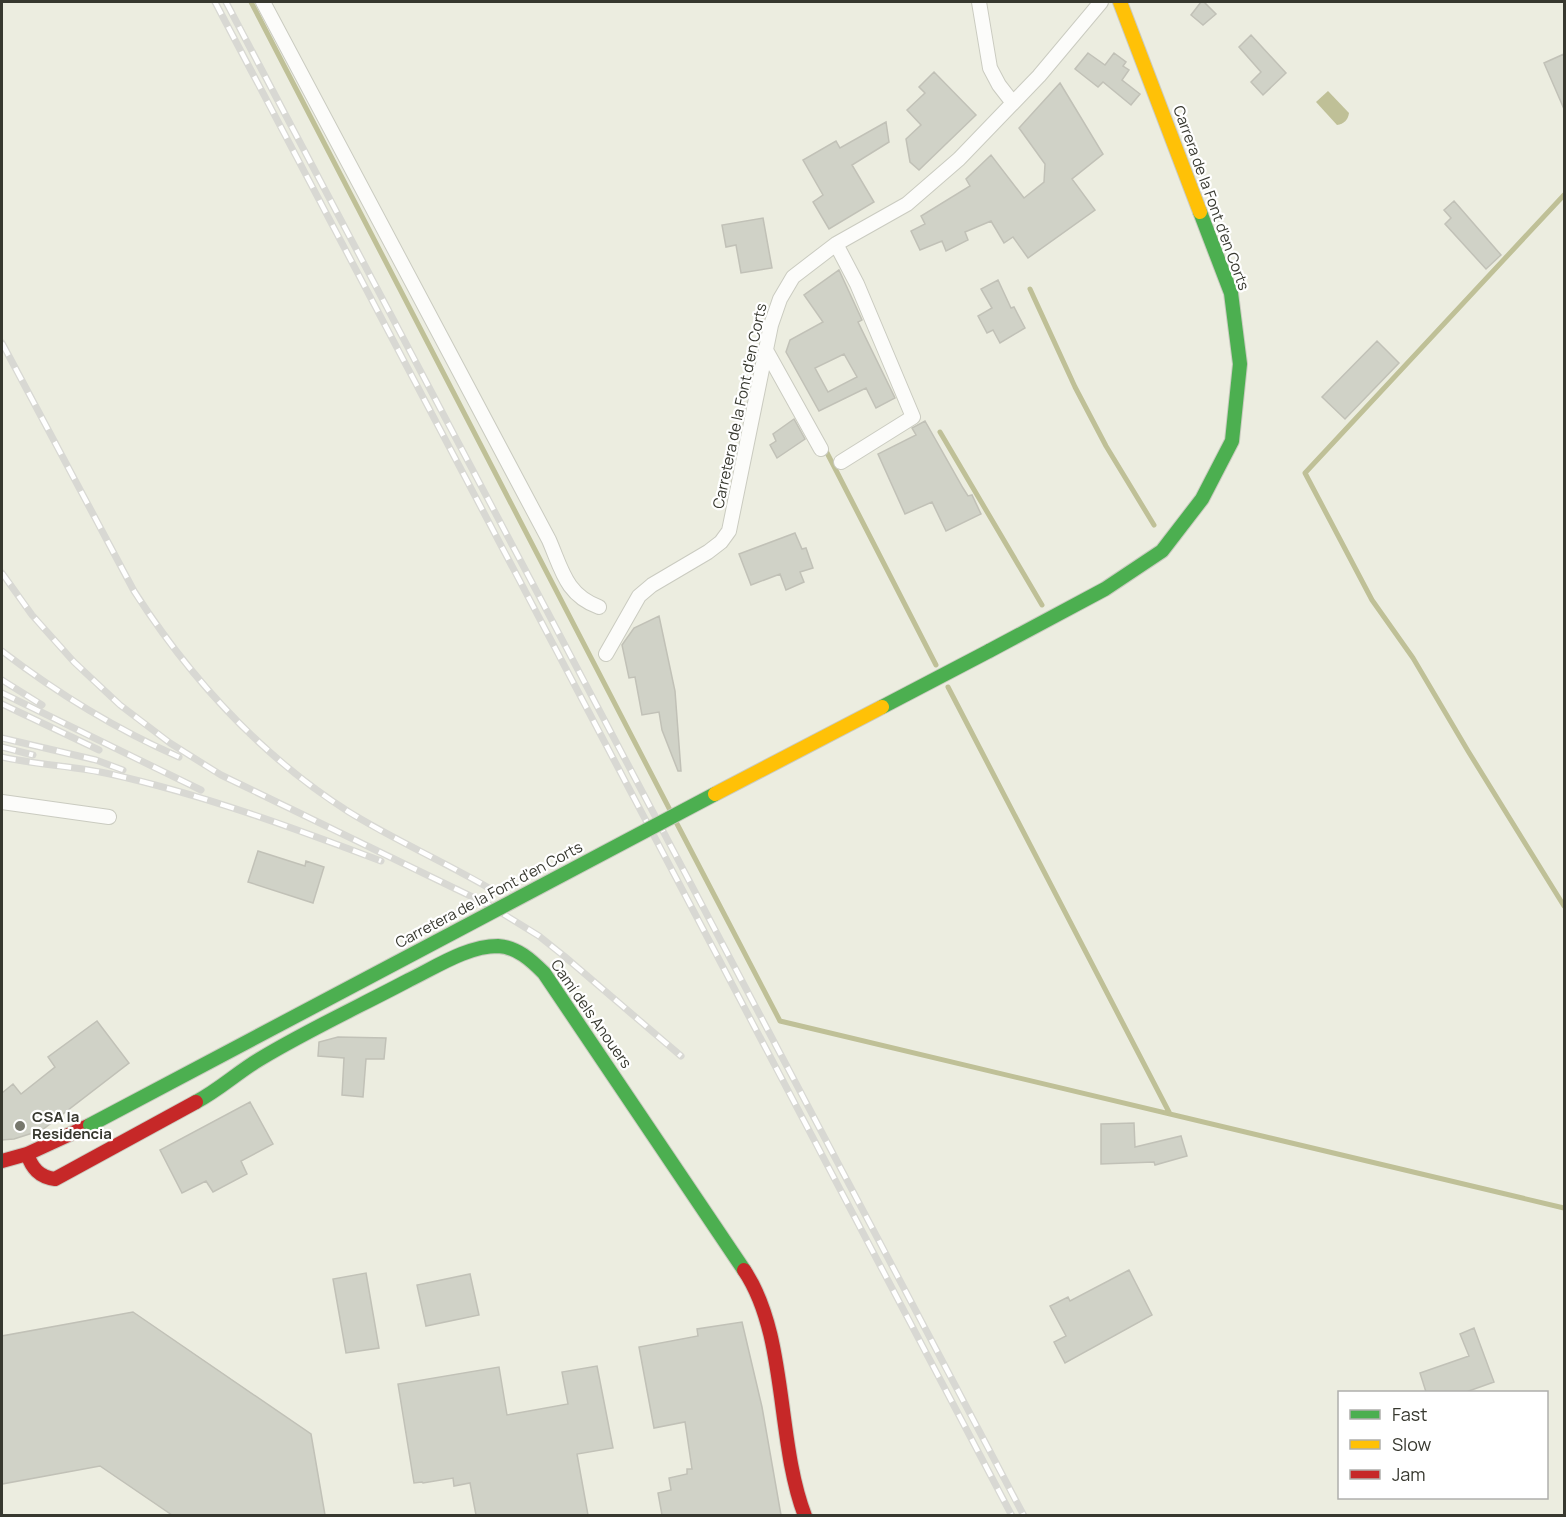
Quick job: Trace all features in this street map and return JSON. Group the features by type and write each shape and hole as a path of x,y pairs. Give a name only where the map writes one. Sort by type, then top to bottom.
{"street":[{"path":"263,2 549,540 568,584 584,602 599,607"},
{"path":"979,2 990,68 999,86 1013,103"},
{"name":"Carretera de la Font d'en Corts","path":"606,654 639,596 652,585 708,552 721,542 729,531 771,325 786,288 803,268 836,244 907,204 959,159 1040,76 1101,2"},
{"name":"Carrera de la Font d'en Corts","path":"989,651 1105,589 1162,551 1202,499 1233,441 1240,364 1231,293 1120,2"},
{"path":"836,244 857,284 913,417 841,462"},
{"path":"767,352 821,448"},
{"name":"Carretera de la Font d'en Corts","path":"2,1161 27,1154 90,1125 989,651"},
{"path":"2,802 109,817"},
{"name":"Camí dels Anouers","path":"27,1154 31,1166 38,1173 46,1178 56,1179 213,1093 258,1059 288,1042 451,959 474,949 490,946 504,946 520,950 544,973 749,1277 760,1298 770,1336 795,1488 805,1515"}],"shaded area":[{"path":"1328,91 1349,113 1347,120 1342,124 1337,125 1316,102"}],"building":[{"path":"1201,2 1204,2 1216,14 1203,25 1191,15"},
{"path":"1251,35 1286,73 1263,95 1251,82 1261,72 1239,47"},
{"path":"1088,53 1105,65 1114,53 1126,62 1123,66 1129,70 1122,80 1140,94 1131,105 1103,82 1098,87 1075,69"},
{"path":"1564,54 1564,109 1544,63"},
{"path":"934,72 976,115 919,170 910,162 906,139 921,125 907,110 925,93 919,87"},
{"path":"1060,83 1103,154 1072,179 1095,210 1028,258 1013,237 1004,243 991,221 965,232 968,240 946,251 942,241 920,250 911,231 925,224 921,216 970,186 966,179 991,155 1024,198 1044,182 1045,164 1019,128"},
{"path":"886,122 889,142 852,165 874,202 829,229 813,202 823,195 803,160 836,141 840,148"},
{"path":"1454,201 1501,255 1486,269 1445,224 1451,218 1444,210"},
{"path":"763,218 772,268 741,273 736,245 726,247 722,225"},
{"path":"839,270 862,320 858,322 895,398 876,408 866,388 819,411 786,352 790,340 823,322 804,295","holes":["844,354 857,377 828,392 815,368"]},
{"path":"998,280 1011,308 1014,307 1025,328 1000,343 993,330 987,333 978,316 992,308 981,289"},
{"path":"1377,341 1399,363 1345,419 1322,397"},
{"path":"794,419 805,439 777,458 770,445 776,441 773,434"},
{"path":"925,421 968,496 972,495 981,514 946,531 932,502 905,514 878,454 916,435 912,428"},
{"path":"795,533 802,549 806,548 813,568 800,572 804,582 786,590 780,574 751,585 739,554"},
{"path":"659,616 675,691 681,771 678,771 662,730 659,712 642,715 635,677 629,678 622,645 634,628"},
{"path":"258,851 305,866 306,861 324,867 313,903 248,882"},
{"path":"97,1021 129,1063 42,1130 14,1139 2,1140 2,1093 13,1084 21,1094 55,1067 48,1057"},
{"path":"338,1037 386,1038 384,1059 366,1059 363,1097 342,1095 344,1058 318,1056 319,1042"},
{"path":"250,1102 273,1144 241,1161 247,1174 213,1192 206,1181 182,1193 160,1150"},
{"path":"1134,1123 1135,1147 1181,1136 1187,1156 1155,1165 1154,1162 1101,1164 1101,1124"},
{"path":"1129,1270 1152,1315 1065,1363 1054,1342 1066,1336 1050,1306 1068,1297 1070,1301"},
{"path":"366,1273 379,1348 346,1353 333,1279"},
{"path":"470,1274 479,1315 426,1326 417,1285"},
{"path":"133,1312 311,1434 325,1515 172,1515 100,1466 2,1484 2,1336"},
{"path":"742,1322 762,1407 781,1515 662,1515 658,1493 671,1490 669,1478 687,1474 687,1469 692,1469 685,1422 654,1428 639,1347 698,1336 697,1329"},
{"path":"1474,1328 1494,1382 1469,1391 1426,1391 1420,1373 1469,1356 1460,1334"},
{"path":"597,1366 613,1448 577,1454 588,1515 476,1515 470,1483 454,1486 453,1478 414,1483 398,1384 499,1367 507,1415 568,1404 562,1372"}],"waterway":[{"path":"251,2 671,812"},
{"path":"1564,195 1305,473 1372,600 1413,658 1564,906"},
{"path":"1030,289 1075,387 1106,446 1154,525"},
{"path":"940,432 1042,605"},
{"path":"824,447 936,665"},
{"path":"948,687 1170,1114"},
{"path":"675,820 780,1021 1564,1208"}],"railway":[{"path":"215,2 1012,1516"},
{"path":"226,2 1024,1516"},
{"path":"2,343 134,591 203,684 257,740 317,790 367,823 494,891"},
{"path":"2,573 32,615 74,662 120,705 170,743 221,775 489,905 539,936 681,1056"},
{"path":"2,651 88,709 132,735 179,757"},
{"path":"2,680 42,705"},
{"path":"2,693 201,790"},
{"path":"2,704 99,750"},
{"path":"2,738 96,760 123,770"},
{"path":"2,747 33,755"},
{"path":"2,757 96,771 178,791 281,824 381,861"}],"traffic: fast":[{"path":"989,651 1105,589 1162,551 1202,499 1232,441 1240,364 1231,293 1200,212"},
{"path":"882,707 989,651"},
{"path":"90,1125 715,794"},
{"path":"196,1102 278,1048 441,964 475,949 505,947 529,959 544,973 744,1270"}],"traffic: slow":[{"path":"1120,2 1200,212"},
{"path":"715,794 882,707"}],"traffic: jam":[{"path":"27,1154 37,1171 55,1179 196,1102"},
{"path":"2,1161 27,1154 90,1125"},
{"path":"744,1270 758,1296 768,1325 775,1357 789,1455 805,1516"}],"place":[{"name":"CSA la Residencia","path":"20,1126"}]}
